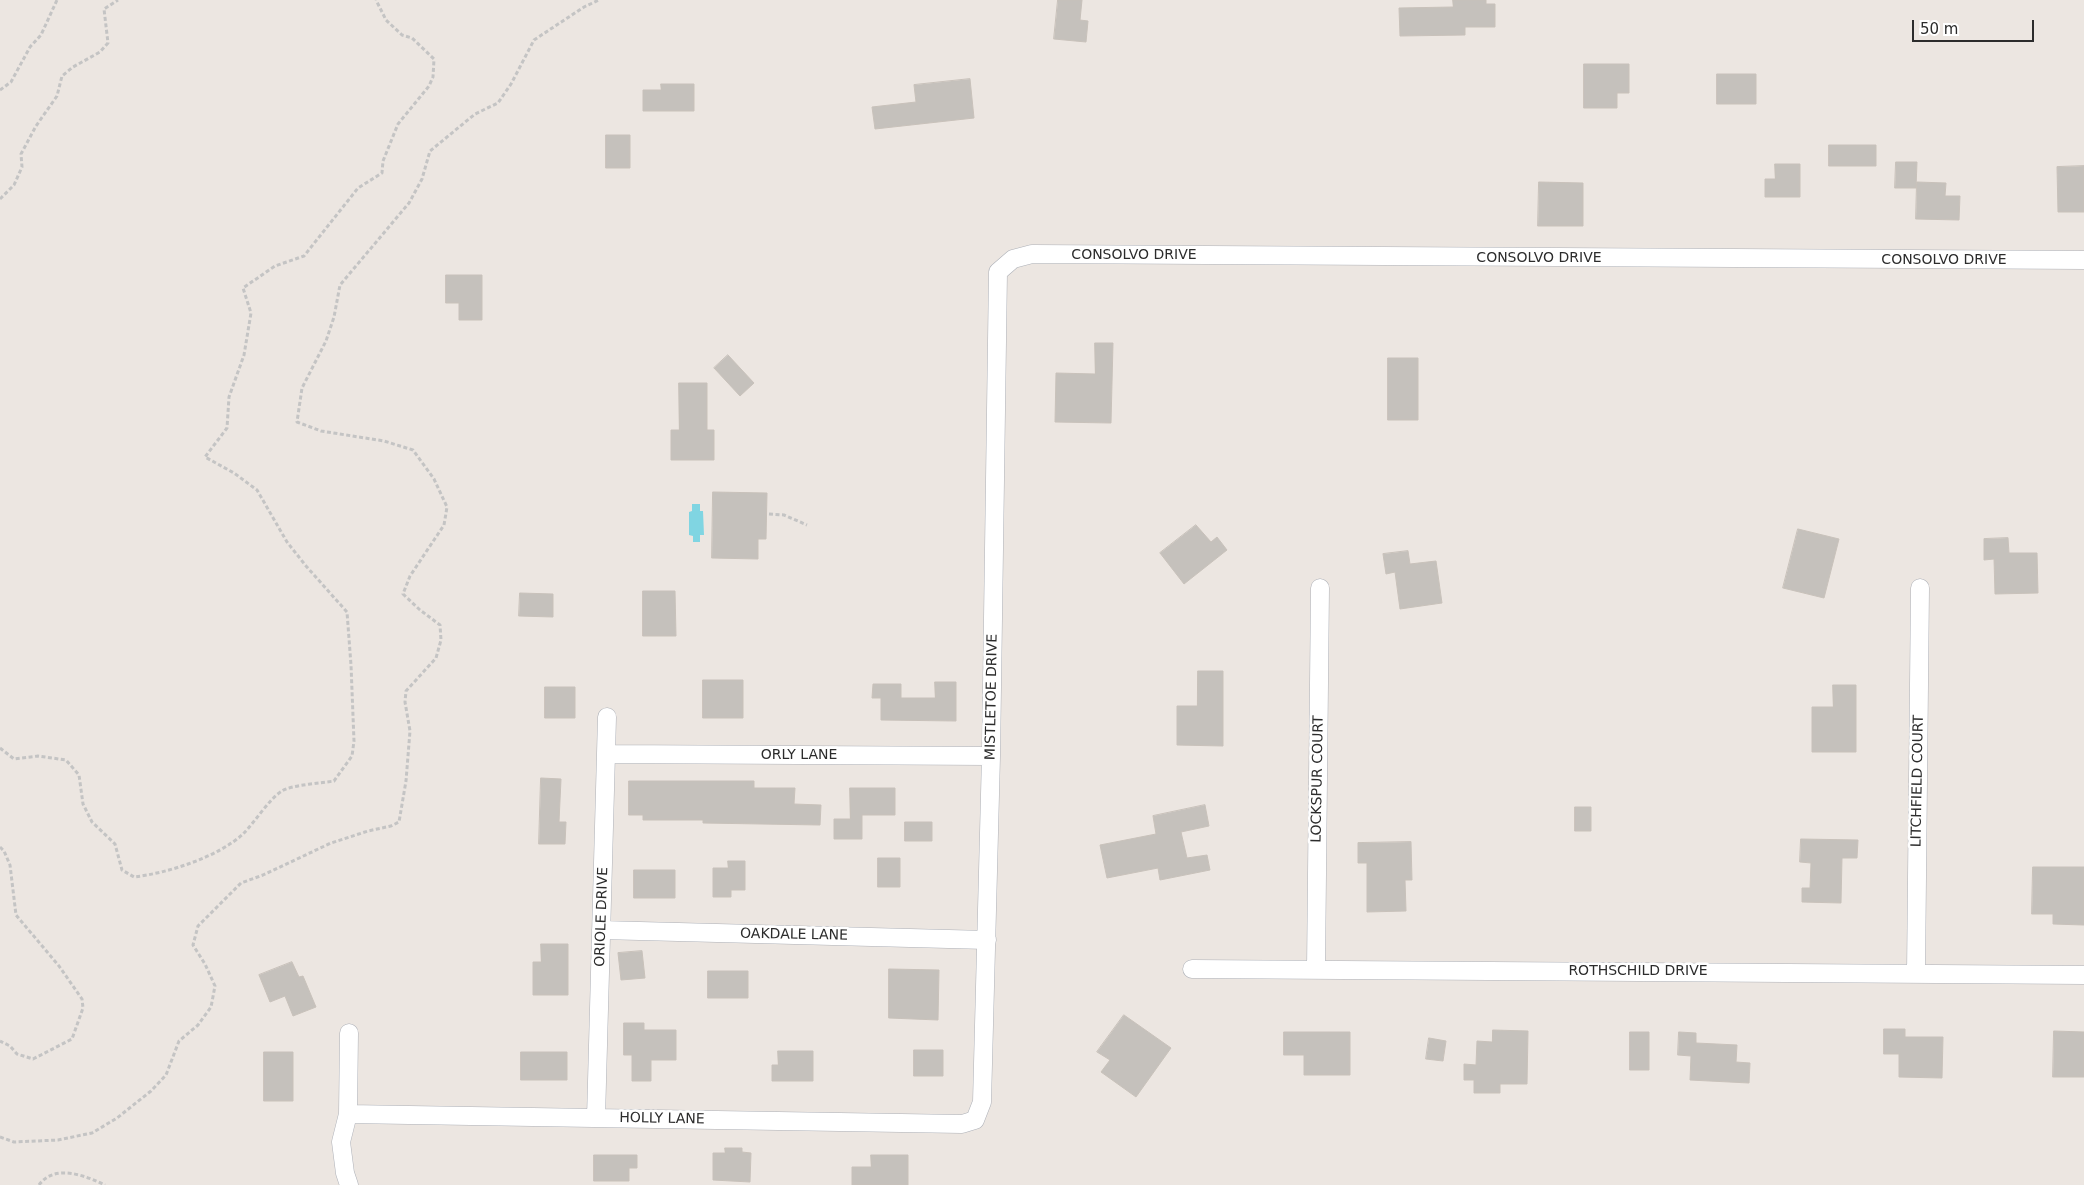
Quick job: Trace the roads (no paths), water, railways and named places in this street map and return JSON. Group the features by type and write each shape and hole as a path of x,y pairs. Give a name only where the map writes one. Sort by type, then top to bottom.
{"street":[{"name":"CONSOLVO DRIVE","path":"998,272 1013,259 1032,254 2084,260"},
{"name":"MISTLETOE DRIVE","path":"975,1120 982,1102 987,940 998,272"},
{"name":"LOCKSPUR COURT","path":"1316,969 1320,588"},
{"name":"LITCHFIELD COURT","path":"1916,973 1920,588"},
{"name":"ORIOLE DRIVE","path":"596,1118 607,717"},
{"name":"ORLY LANE","path":"606,754 991,756"},
{"name":"OAKDALE LANE","path":"601,930 987,940"},
{"name":"ROTHSCHILD DRIVE","path":"1192,969 2084,975"},
{"path":"349,1033 348,1114 341,1142 345,1173 350,1185"},
{"name":"HOLLY LANE","path":"348,1114 962,1124 975,1120"}],"water":[{"path":"692,504 700,504 700,511 703,511 704,535 700,535 700,542 693,542 693,536 689,535 689,512 692,511"}]}
